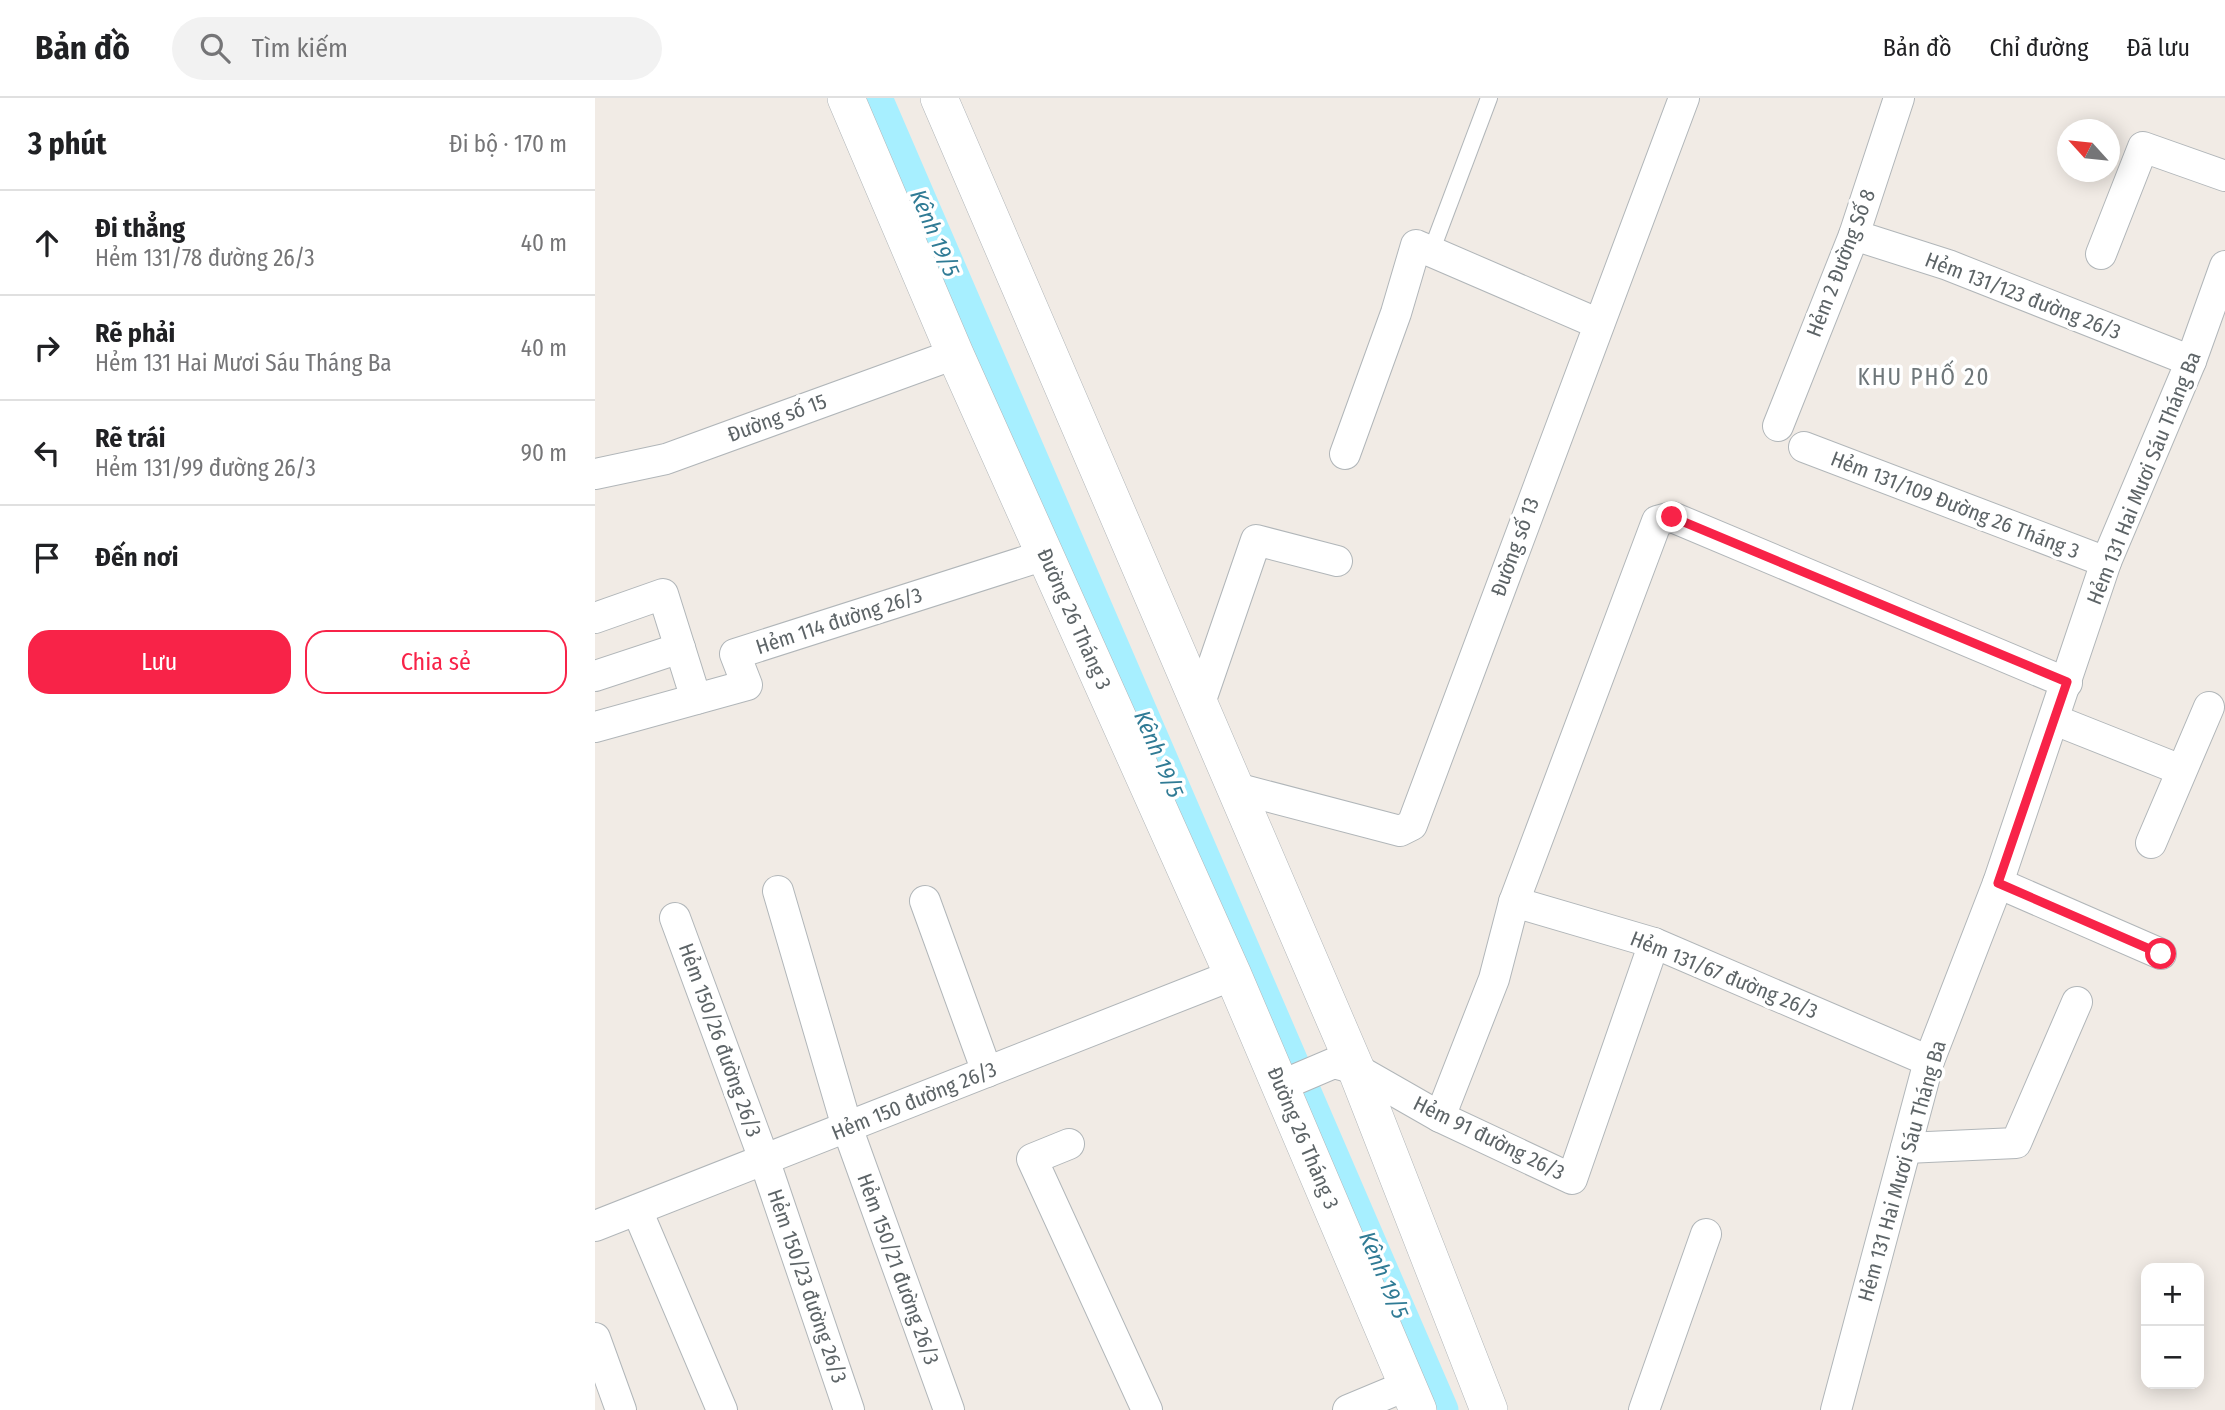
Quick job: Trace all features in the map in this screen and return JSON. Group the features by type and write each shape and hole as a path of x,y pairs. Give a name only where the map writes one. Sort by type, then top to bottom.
{"street":[{"name":"Đường 26 Tháng 3","path":"846,98 955,354 1233,975 1287,1083 1413,1397"},
{"path":"939,98 1236,788 1345,1066 1489,1410"},
{"name":"Đường số 13","path":"1236,788 1400,831 1412,825 1684,98"},
{"name":"Hẻm 2 Đường Số 8","path":"1778,426 1854,236 1899,98"},
{"path":"2101,254 2143,147 2225,176"},
{"name":"Hẻm 131/123 đường 26/3","path":"1854,236 1948,265 2191,362"},
{"path":"1345,454 1396,313 1423,248 1599,324"},
{"name":"Hẻm 131 Hai Mươi Sáu Tháng Ba","path":"1836,1410 1929,1061 1998,883 2106,562 2191,362 2217,311 2225,266"},
{"name":"Đường số 15","path":"595,474 666,458 955,354"},
{"name":"Hẻm 131/109 Đường 26 Tháng 3","path":"1804,447 2106,562"},
{"path":"1440,1117 1494,979 1514,902 1657,521 1672,517 2067,682"},
{"path":"1200,703 1256,540 1337,561"},
{"name":"Hẻm 114 đường 26/3","path":"595,727 747,685 735,654 1045,555"},
{"path":"595,618 663,594 696,699"},
{"path":"595,676 680,648"},
{"path":"2151,843 2209,706"},
{"path":"2055,720 2181,770"},
{"path":"1998,883 2161,954"},
{"name":"Hẻm 150/21 đường 26/3","path":"778,891 846,1127 949,1410"},
{"path":"926,901 987,1072"},
{"name":"Hẻm 131/67 đường 26/3","path":"1514,902 1654,943 1929,1061"},
{"name":"Hẻm 150/26 đường 26/3","path":"675,918 765,1162"},
{"name":"Hẻm 91 đường 26/3","path":"1345,1066 1440,1117 1572,1179 1654,943"},
{"name":"Hẻm 150 đường 26/3","path":"595,1226 765,1162 846,1127 1233,975"},
{"path":"1906,1149 2016,1143 2077,1002"},
{"path":"1287,1083 1345,1066"},
{"path":"1069,1144 1032,1159 1147,1410"},
{"name":"Hẻm 150/23 đường 26/3","path":"765,1162 849,1410"},
{"path":"637,1210 722,1410"},
{"path":"1644,1410 1706,1234"},
{"path":"595,1338 621,1410"},
{"path":"1348,1410 1413,1397"}],"lane":[{"path":"1423,248 1455,181 1489,98"}],"waterway":[{"name":"Kênh 19/5","path":"876,98 1442,1410"}],"district":[{"name":"KHU PHỐ 20","path":"1924,377"}],"route":[{"path":"1672,517 2067,682 1998,883 2161,954"}]}
